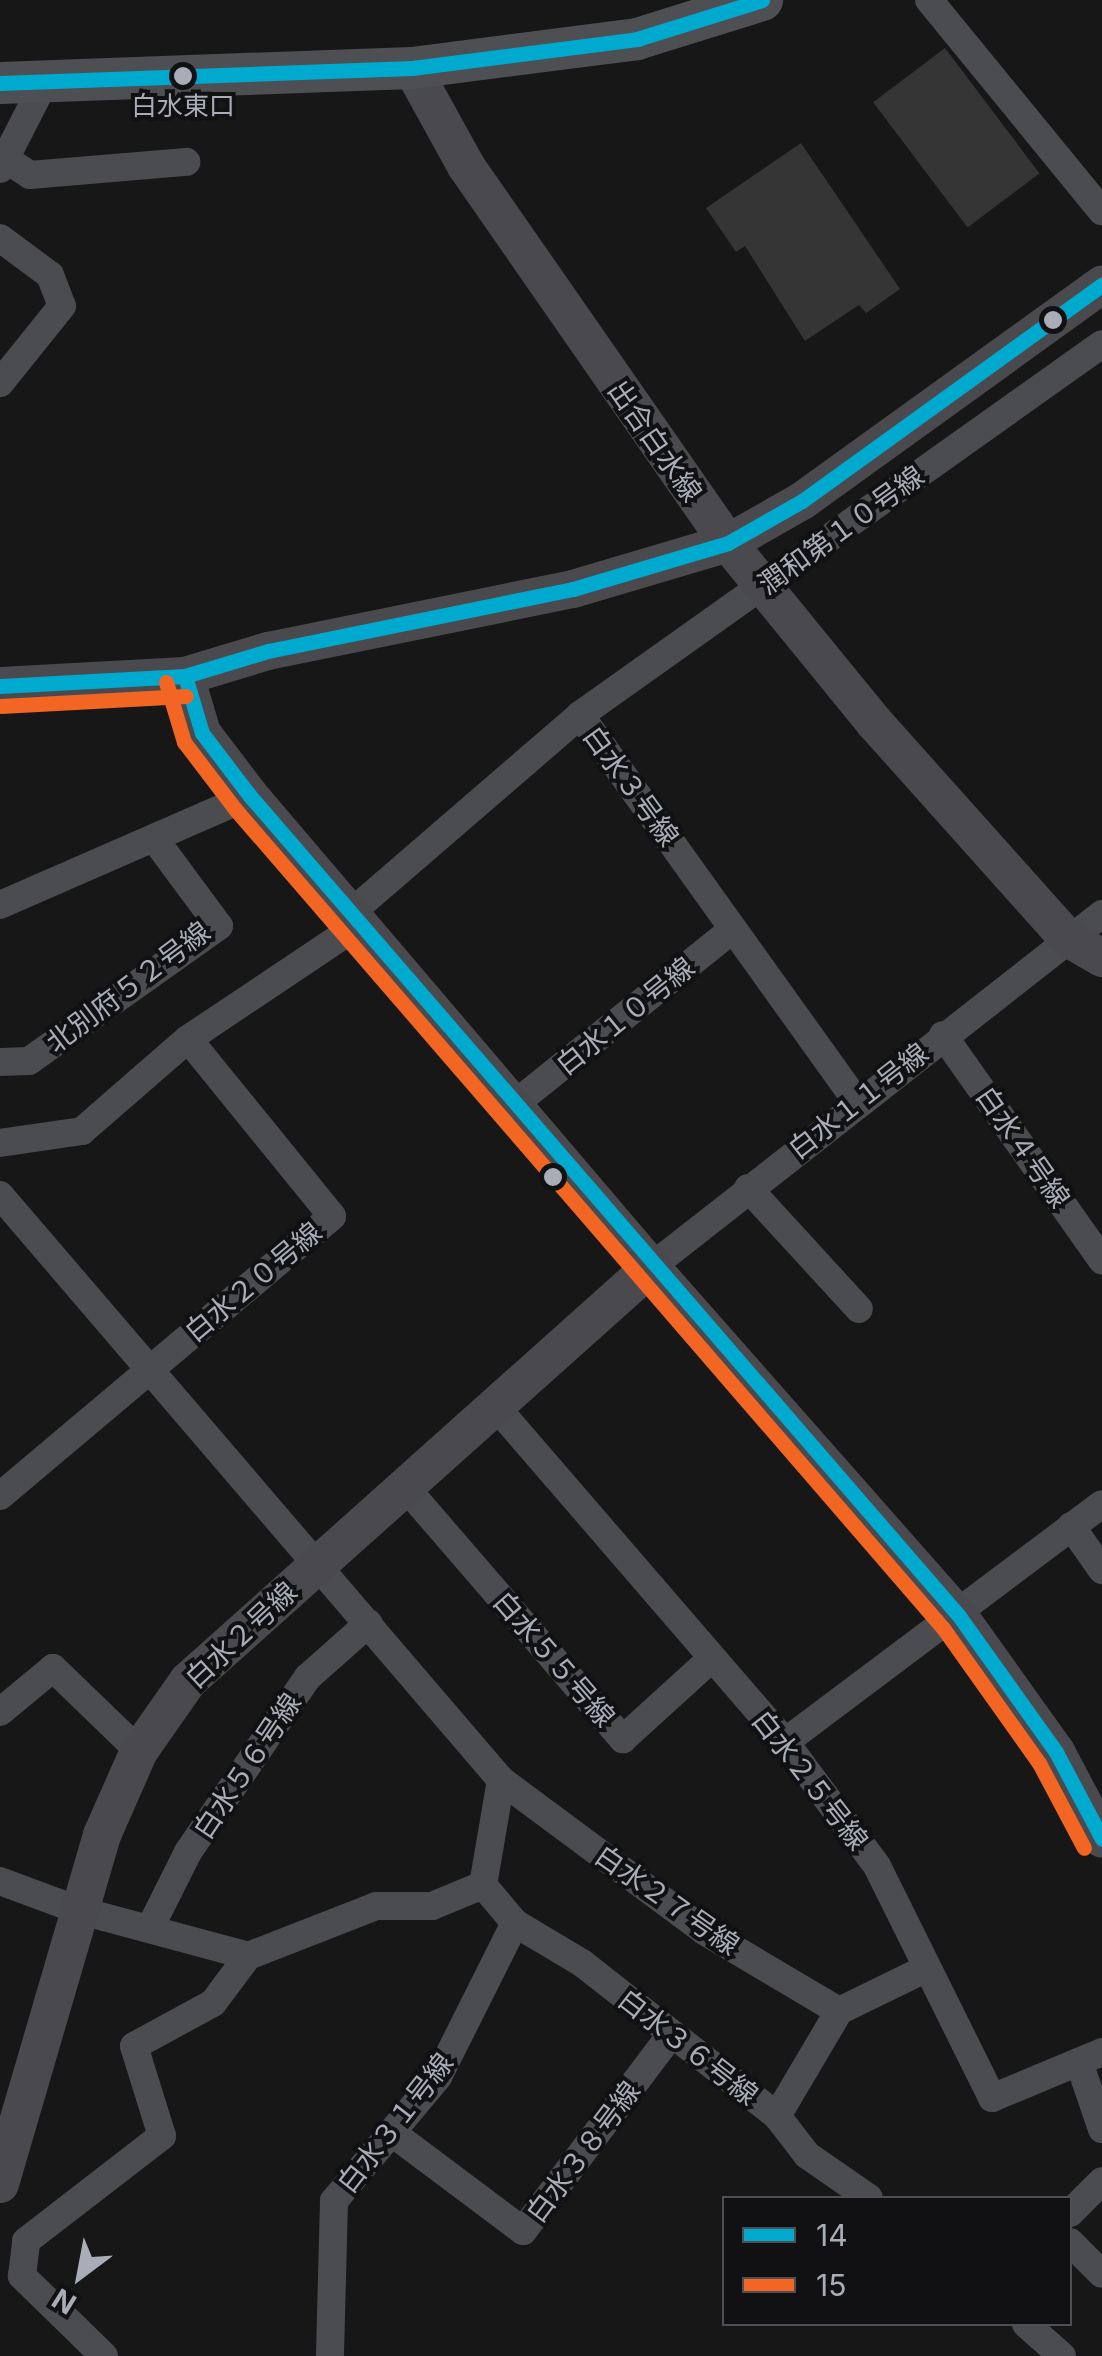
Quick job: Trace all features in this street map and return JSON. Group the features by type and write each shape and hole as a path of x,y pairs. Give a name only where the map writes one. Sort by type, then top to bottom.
{"main road":[{"path":"0,83 412,68 637,39 762,0"}],"street":[{"path":"928,0 1102,211"},
{"name":"出合白水線","path":"412,68 466,166 728,542 1066,937 1102,958"},
{"path":"45,81 4,164 30,174 186,162"},
{"path":"0,238 50,275 62,306 0,383"},
{"path":"0,686 185,676 268,650 574,589 728,542 802,500 1102,284"},
{"name":"潤和第１０号線","path":"580,715 1102,344"},
{"path":"898,432 926,468"},
{"path":"185,676 202,732 250,796 516,1102 651,1267 960,1616 1056,1752 1102,1838"},
{"name":"白水３号線","path":"353,912 580,715 856,1101"},
{"path":"0,905 250,796"},
{"name":"北別府５２号線","path":"0,1062 29,1061 219,926 154,838"},
{"path":"0,1143 82,1131 188,1038 345,934 353,912"},
{"name":"白水１１号線","path":"651,1267 856,1101 1066,937 1102,914"},
{"name":"白水１０号線","path":"516,1102 733,929"},
{"name":"白水４号線","path":"943,1035 1102,1260"},
{"name":"白水２０号線","path":"0,1496 332,1216 188,1038"},
{"path":"748,1188 859,1310"},
{"path":"0,1195 501,1780 484,1885 515,1922"},
{"name":"白水２号線","path":"2,2164 78,1910 139,1751 188,1681 651,1267"},
{"name":"白水２５号線","path":"497,1408 785,1742 877,1866 992,2098 1090,2057"},
{"name":"白水５５号線","path":"406,1488 624,1739 712,1658"},
{"path":"785,1742 960,1616 1102,1504"},
{"path":"1071,1526 1102,1570"},
{"name":"白水５６号線","path":"150,1928 188,1852 308,1677 369,1623"},
{"path":"0,1712 53,1668 139,1751"},
{"name":"白水２７号線","path":"501,1780 704,1931 839,2010"},
{"path":"0,1881 78,1910 248,1956"},
{"path":"104,2356 22,2276 26,2241 162,2136 134,2046 212,2004 248,1956 376,1906 432,1906 484,1885"},
{"name":"白水３６号線","path":"515,1922 582,1963 670,2036 777,2116 839,2010"},
{"name":"白水３１号線","path":"330,2356 334,2202 438,2077 515,1922"},
{"path":"839,2010 926,1968"},
{"name":"白水３８号線","path":"391,2132 523,2231 670,2036"},
{"path":"1090,2057 1102,2128"},
{"path":"777,2116 807,2154 866,2196"},
{"path":"1072,2211 1102,2181"},
{"path":"1072,2244 1102,2274"},
{"path":"1028,2326 1062,2356"}],"building":[{"path":"945,48 1039,173 968,228 873,102"},
{"path":"801,143 900,289 866,313 859,305 805,341 745,246 736,252 706,208"}],"transit line":[{"name":"14","path":"0,83 412,68 637,39 762,0"},
{"name":"14","path":"0,686 185,676 268,651 573,589 728,543 802,501 1102,285"},
{"name":"14","path":"185,676 202,733 250,796 959,1616 1056,1752 1102,1839"},
{"name":"15","path":"166,682 184,742 235,809 943,1628 1039,1763 1084,1848"},
{"name":"15","path":"1,706 186,696"}],"place":[{"name":"白水東口","path":"183,76"}]}
